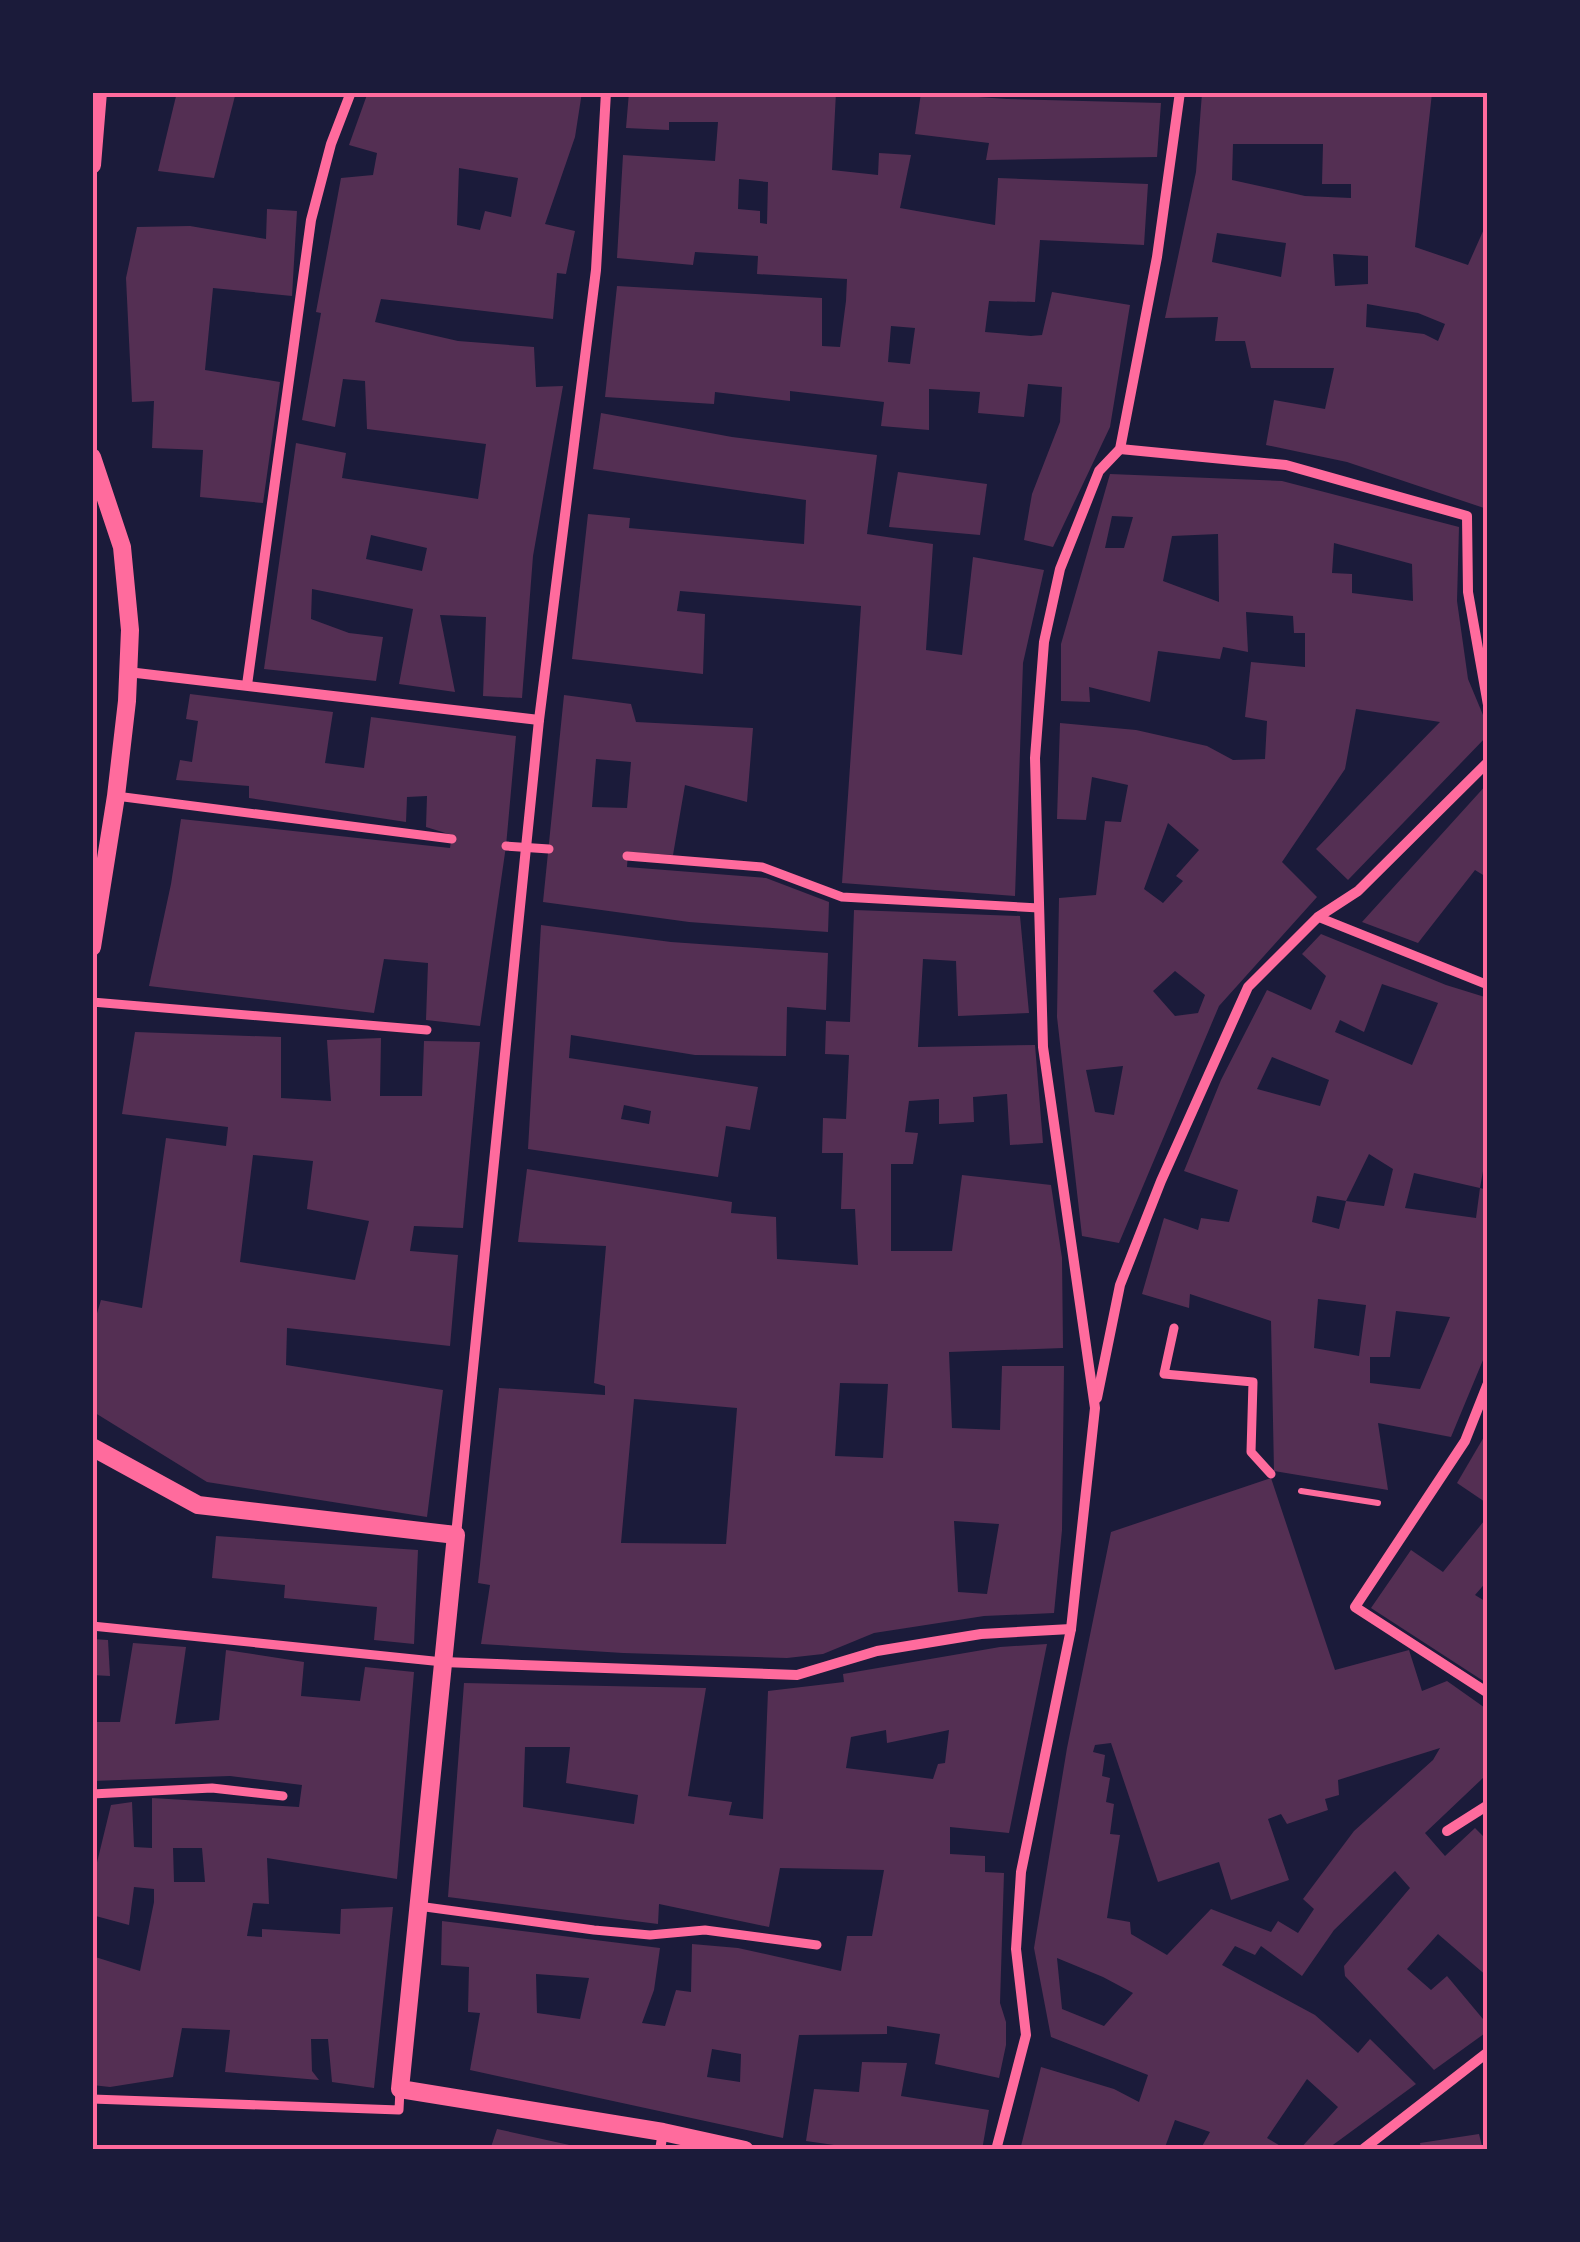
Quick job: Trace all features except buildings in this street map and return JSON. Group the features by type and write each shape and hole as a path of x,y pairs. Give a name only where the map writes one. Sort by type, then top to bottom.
{"street":[{"path":"92,165 98,92"},
{"path":"247,685 311,220 330,144 351,92"},
{"path":"92,2099 399,2110 526,848 596,270 606,92"},
{"path":"1095,1408 1043,1047 1035,758 1044,642 1060,569 1099,471 1120,450 1157,257 1180,92"},
{"path":"1120,450 1286,465 1467,516 1468,592 1488,705"},
{"path":"92,458 122,547 130,630 116,796 92,947"},
{"path":"128,672 540,720"},
{"path":"996,2150 1026,2035 1016,1949 1021,1872 1071,1629 1095,1408 1120,1285 1248,987 1318,917 1358,891 1488,762"},
{"path":"116,796 452,839"},
{"path":"506,846 549,850"},
{"path":"627,856 762,866 842,897 1039,908"},
{"path":"1318,917 1488,984"},
{"path":"92,1002 427,1030"},
{"path":"1174,1328 1164,1374 1253,1382 1251,1452 1270,1474"},
{"path":"1488,1383 1465,1441 1355,1607 1488,1693"},
{"path":"92,1447 198,1504 456,1535"},
{"path":"92,1626 443,1662 797,1675 894,1648 981,1634 1071,1629"},
{"path":"92,1794 212,1788 283,1796"},
{"path":"1447,1831 1488,1805"},
{"path":"418,1906 594,1930 650,1935 705,1930 816,1946"},
{"path":"1362,2150 1488,2052"},
{"path":"400,2088 662,2141 746,2150"}],"path":[{"path":"1270,1474 1296,1490 1418,1510"}]}
